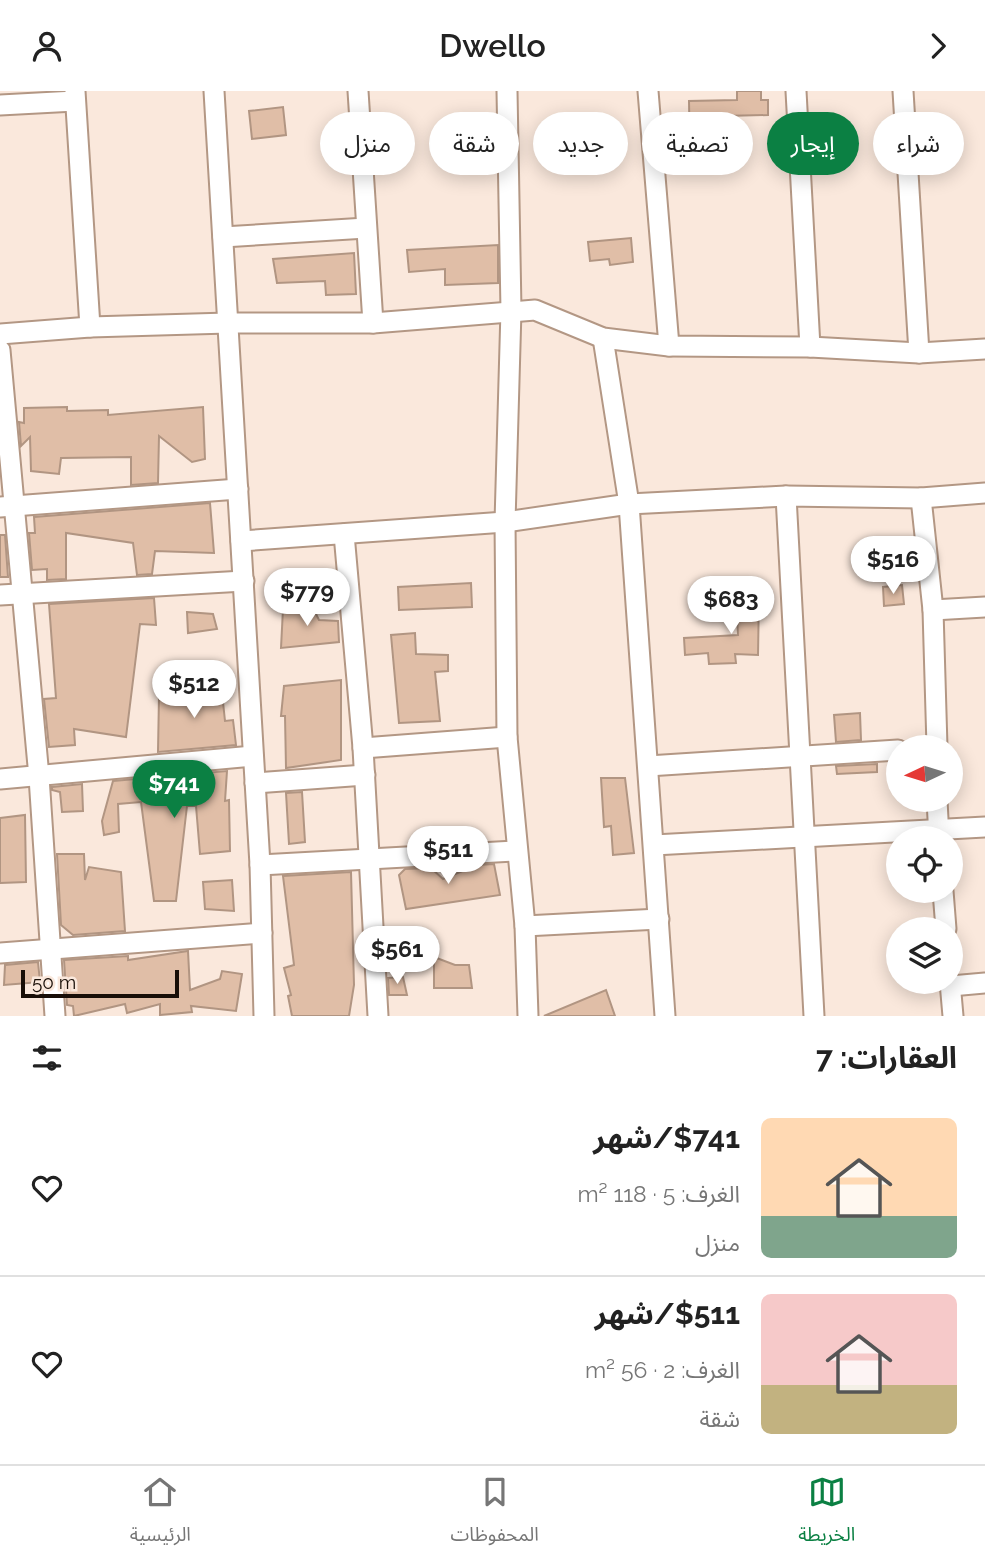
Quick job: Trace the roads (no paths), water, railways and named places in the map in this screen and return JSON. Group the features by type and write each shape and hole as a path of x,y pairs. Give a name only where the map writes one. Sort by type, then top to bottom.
{"street":[{"path":"214,91 260,865 264,1016"},
{"path":"358,91 373,323"},
{"path":"507,91 511,310 505,523 507,737 515,851 525,926 528,1016"},
{"path":"648,91 669,346"},
{"path":"796,91 810,347"},
{"path":"902,91 919,353"},
{"path":"0,105 75,96 90,327"},
{"path":"223,237 366,228"},
{"path":"0,334 90,327 373,323 535,310 557,316 603,338 669,346 810,347 919,353 985,349"},
{"path":"603,338 629,504 665,1016"},
{"path":"0,350 7,507 22,594 39,778 55,1016"},
{"path":"7,507 238,489"},
{"path":"242,541 505,523 629,504 786,496 921,498 985,493"},
{"path":"786,496 814,1016"},
{"path":"921,498 933,610 937,735"},
{"path":"344,534 365,775 378,1016"},
{"path":"0,595 244,580"},
{"path":"933,610 985,607"},
{"path":"363,748 507,737"},
{"path":"649,766 886,752"},
{"path":"0,779 39,778 253,756"},
{"path":"255,783 365,775"},
{"path":"963,830 985,827"},
{"path":"654,845 886,835"},
{"path":"260,865 515,851"},
{"path":"525,926 659,919"},
{"path":"0,953 262,933"},
{"path":"963,984 985,983"},
{"path":"951,994 953,1016"}]}
